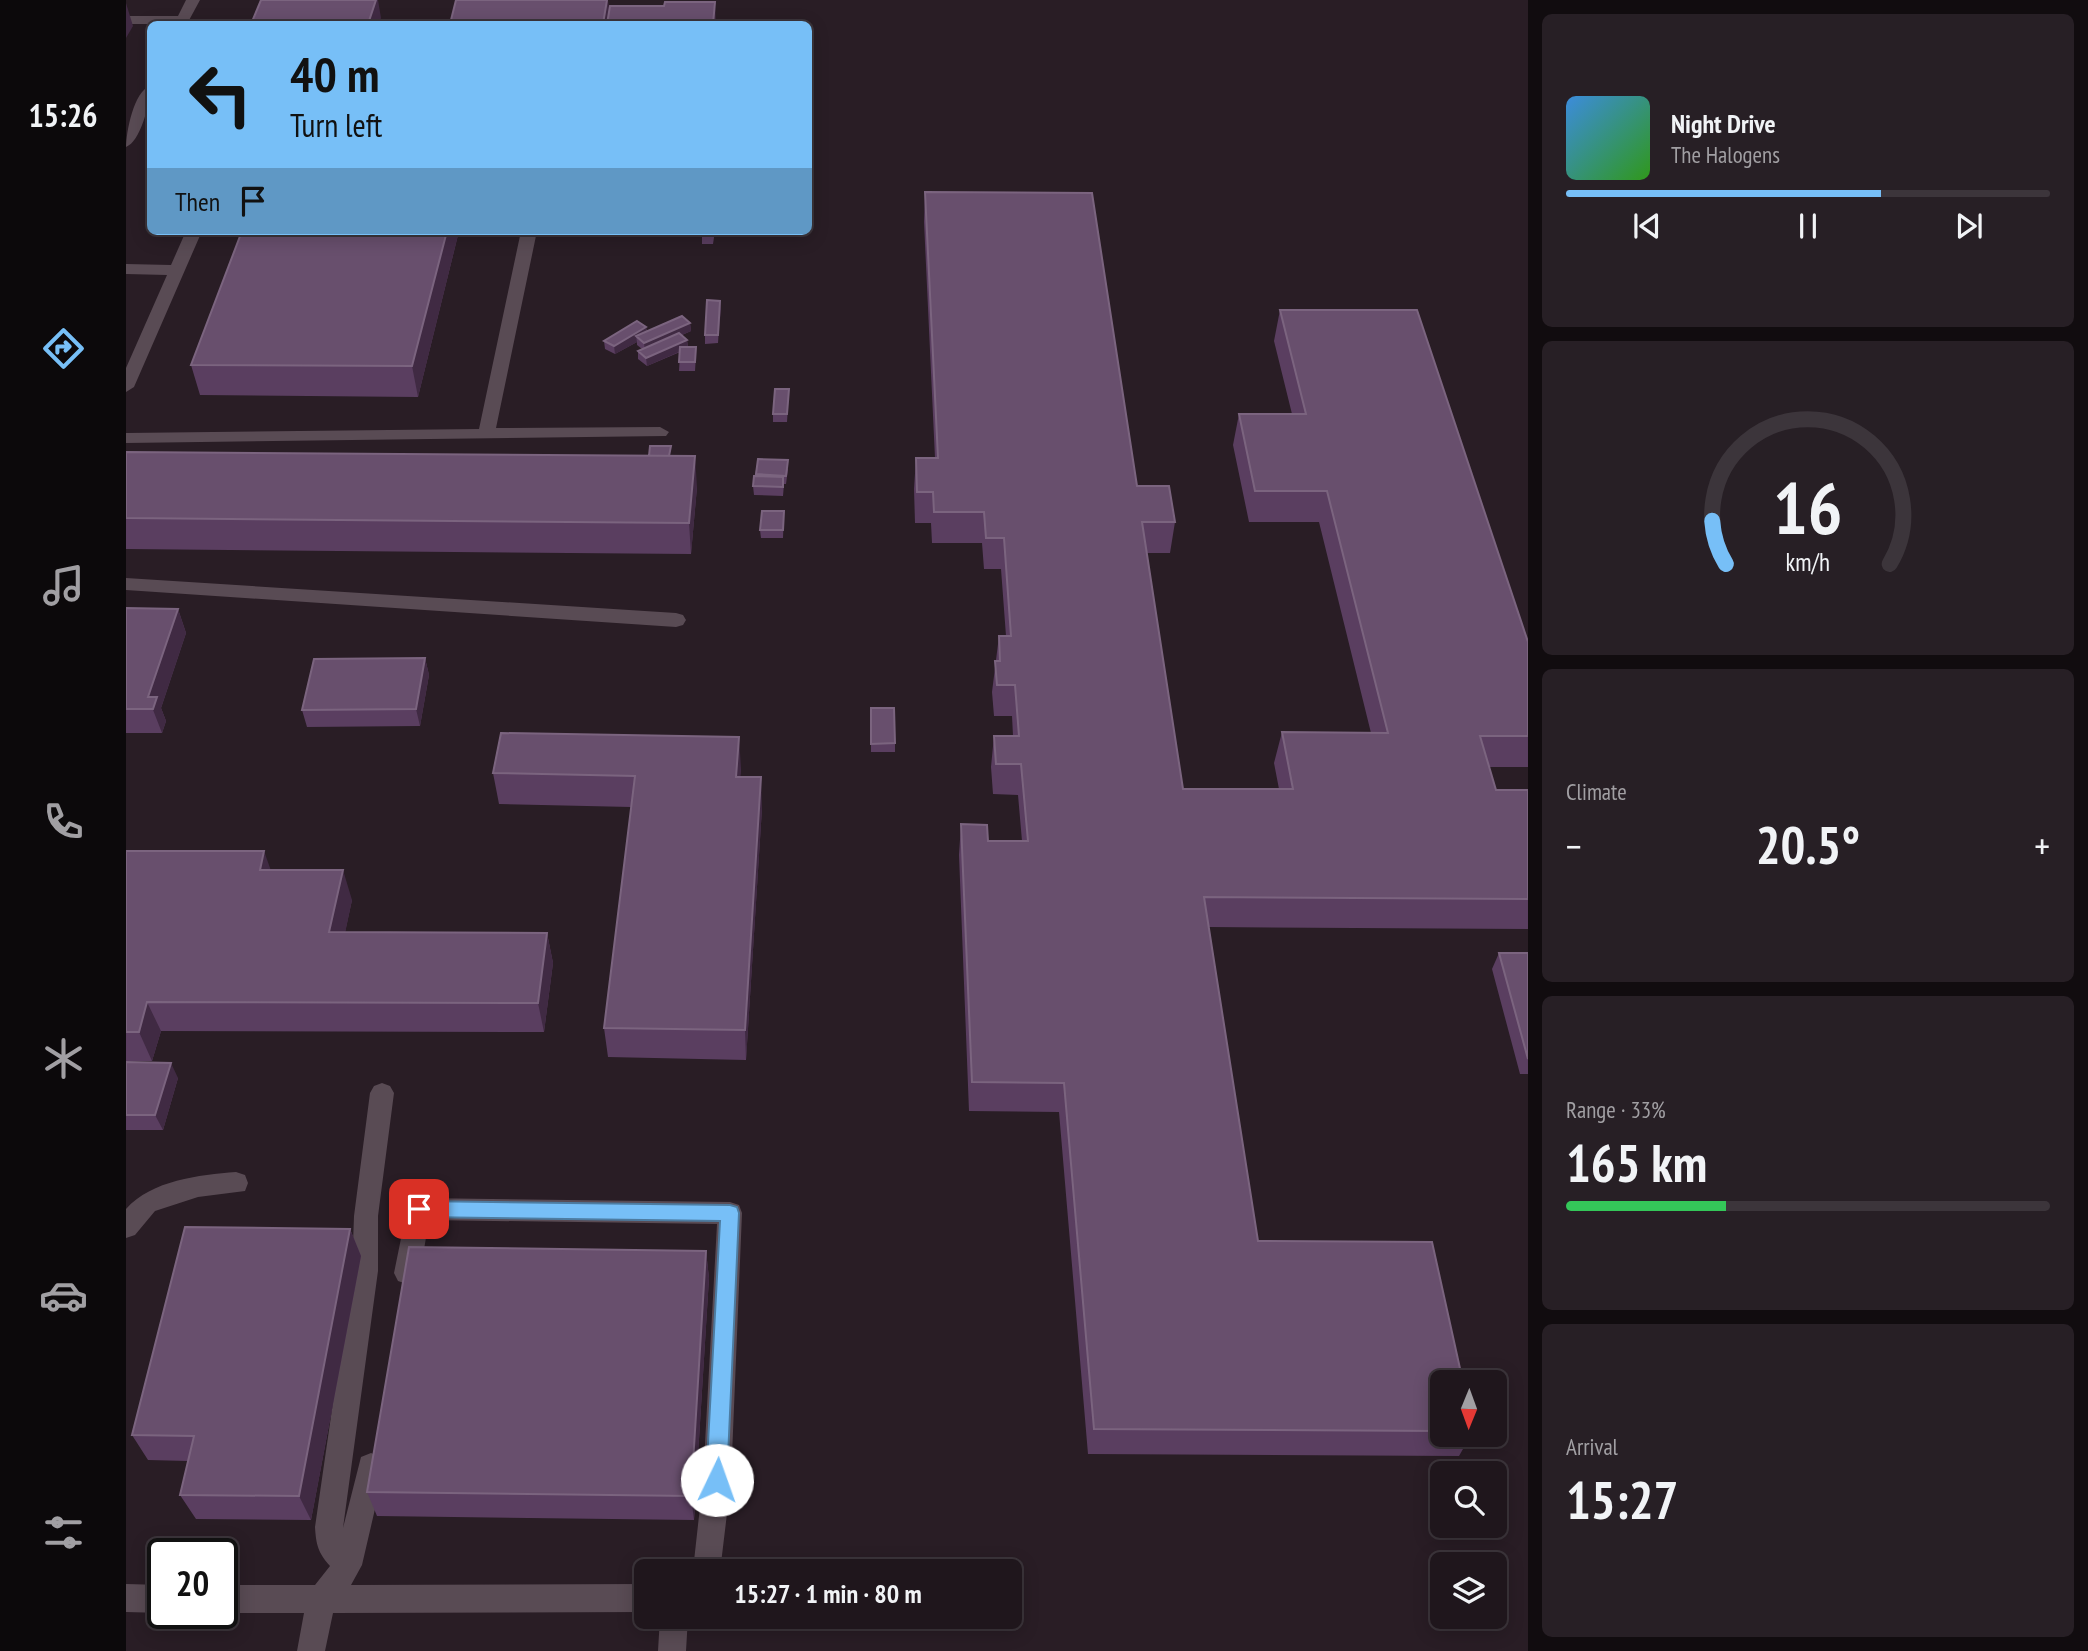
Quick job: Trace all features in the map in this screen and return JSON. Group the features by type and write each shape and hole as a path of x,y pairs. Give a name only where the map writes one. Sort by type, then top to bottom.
{"street":[{"path":"182,21 193,0"},
{"path":"126,20 154,21"},
{"path":"126,143 130,128 147,96"},
{"path":"126,387 192,235"},
{"path":"486,434 527,235"},
{"path":"126,269 177,270"},
{"path":"126,438 660,432"},
{"path":"126,584 676,620"},
{"path":"348,1565 330,1546 329,1527 365,1271 366,1216 382,1093"},
{"path":"126,1227 147,1203 198,1186 236,1183"},
{"path":"404,1291 419,1209 730,1213 717,1480 707,1559"},
{"path":"312,1651 321,1600 348,1565 366,1496 376,1441"},
{"path":"126,1598 147,1599"},
{"path":"238,1599 634,1598"},
{"path":"672,1651 673,1629"}],"building":[{"path":"261,0 376,0 369,21 252,21"},
{"path":"456,0 607,0 604,21 451,21"},
{"path":"665,2 715,2 713,21 608,21 610,6 664,6"},
{"path":"925,192 1092,193 1137,486 1169,486 1175,522 1142,522 1183,789 1293,789 1282,732 1388,733 1327,491 1255,491 1239,414 1306,414 1280,310 1417,310 1528,642 1528,736 1480,736 1496,790 1528,790 1528,899 1204,897 1258,1241 1432,1242 1460,1370 1430,1370 1430,1431 1094,1429 1064,1083 972,1082 961,824 987,825 988,841 1028,841 1021,764 996,764 994,736 1019,736 1015,685 997,685 995,661 1000,661 999,636 1011,636 1004,538 986,538 984,512 934,512 933,492 917,492 916,458 938,458"},
{"path":"240,235 446,235 412,366 191,365"},
{"path":"707,300 720,301 718,335 705,335"},
{"path":"682,316 690,323 644,343 636,336"},
{"path":"637,321 646,327 614,346 604,341"},
{"path":"679,333 687,340 646,358 638,351"},
{"path":"680,347 696,347 695,362 679,362"},
{"path":"775,389 789,389 787,414 773,414"},
{"path":"650,446 671,446 669,456 649,456"},
{"path":"126,452 695,456 689,523 126,518"},
{"path":"758,459 788,460 786,476 756,474"},
{"path":"754,476 783,477 783,487 753,486"},
{"path":"762,511 784,511 783,530 760,530"},
{"path":"126,608 178,609 148,697 157,697 153,709 126,709"},
{"path":"425,658 416,709 302,710 314,659"},
{"path":"871,708 894,708 895,743 871,744"},
{"path":"501,733 739,737 736,777 761,777 745,1030 604,1028 635,776 493,773"},
{"path":"126,851 264,851 260,870 343,870 329,932 547,933 538,1003 147,1002 139,1032 126,1032"},
{"path":"1499,953 1528,953 1528,1059"},
{"path":"126,1062 171,1063 155,1115 126,1115"},
{"path":"185,1227 350,1229 299,1496 180,1495 194,1436 132,1435"},
{"path":"409,1247 706,1251 691,1496 367,1492"}],"route":[{"path":"419,1209 730,1213 717,1480"}]}
